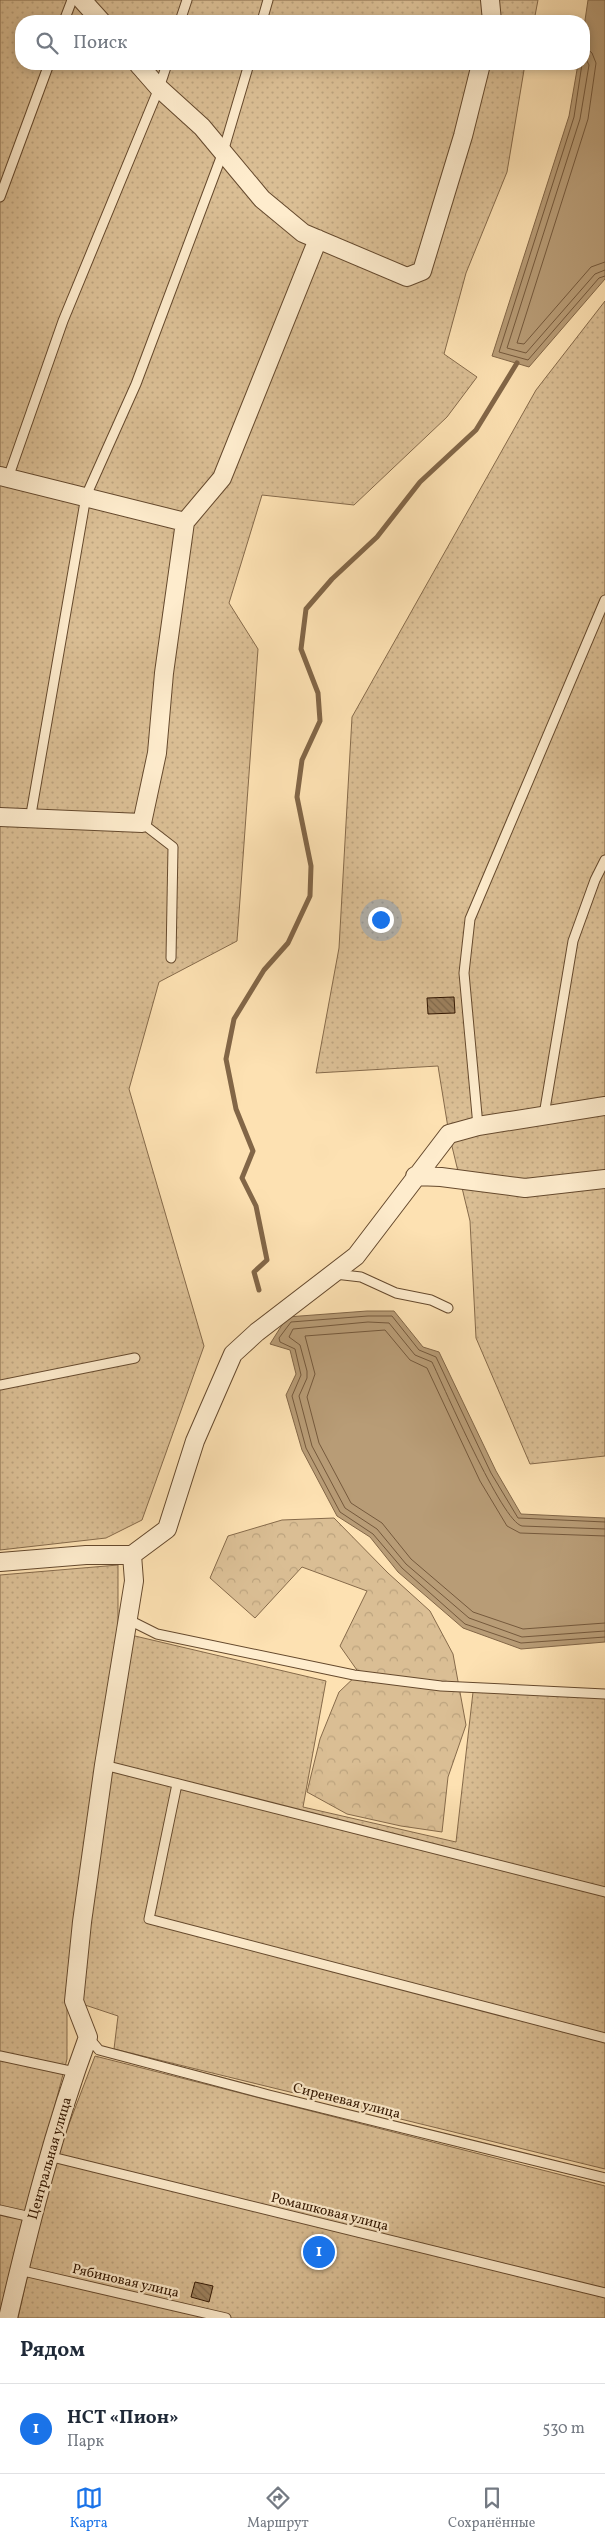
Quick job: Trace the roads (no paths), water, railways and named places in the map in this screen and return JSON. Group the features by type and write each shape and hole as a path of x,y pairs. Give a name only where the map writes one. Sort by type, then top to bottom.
{"street":[{"path":"82,0 96,15"},
{"path":"490,0 491,15"},
{"path":"144,70 202,127 262,199 303,233 407,276 422,271 460,146 479,70"},
{"path":"0,817 30,820 142,823 157,753 164,673 185,522 222,478 318,239"},
{"path":"4,477 185,522"},
{"path":"0,1565 86,1555 132,1555 167,1529 195,1441 233,1354 257,1332 356,1256 415,1176 449,1134 478,1126 605,1106"},
{"path":"415,1176 441,1177 525,1188 605,1179"},
{"path":"88,2037 74,2001 82,1922 104,1765 134,1580 132,1555"},
{"name":"Центральная улица","path":"8,2318 31,2217 48,2156 88,2037"}],"lane":[{"path":"66,15 72,0"},
{"path":"182,15 187,0"},
{"path":"264,15 268,0"},
{"path":"0,197 47,70"},
{"path":"4,477 63,321 160,88 165,70"},
{"path":"30,820 86,496 136,384 223,152 247,70"},
{"path":"478,1126 464,973 470,919 605,600"},
{"path":"142,823 173,847 171,958"},
{"path":"544,1115 573,941 595,880 605,860"},
{"path":"332,1273 361,1277 396,1293 431,1300 448,1308"},
{"path":"0,1384 135,1358"},
{"path":"128,1619 157,1634 354,1675 441,1686 605,1694"},
{"path":"104,1765 605,1892"},
{"path":"176,1784 149,1919 605,2038"},
{"name":"Сиреневая улица","path":"88,2037 99,2050 269,2095 605,2178"},
{"path":"0,2056 75,2072"},
{"name":"Ромашковая улица","path":"48,2156 605,2293"},
{"path":"0,2210 31,2217"},
{"name":"Рябиновая улица","path":"19,2270 226,2318"}],"water":[{"path":"588,0 605,0 605,279 529,367 492,356 569,116 577,70 590,70 590,15 586,15"},
{"path":"367,1311 394,1311 423,1347 439,1352 496,1471 521,1514 605,1518 605,1642 521,1649 463,1628 398,1572 370,1537 337,1516 302,1450 286,1395 296,1374 290,1350 270,1344 287,1317"}],"waterway":[{"path":"259,1290 254,1272 267,1260 256,1206 242,1178 253,1151 236,1109 226,1059 234,1019 264,970 288,943 310,896 311,866 297,797 302,760 320,721 318,693 301,649 306,609 332,579 377,537 420,482 476,430 517,363"}],"place":[{"name":"НСТ «Пион»","path":"319,2252"}]}
